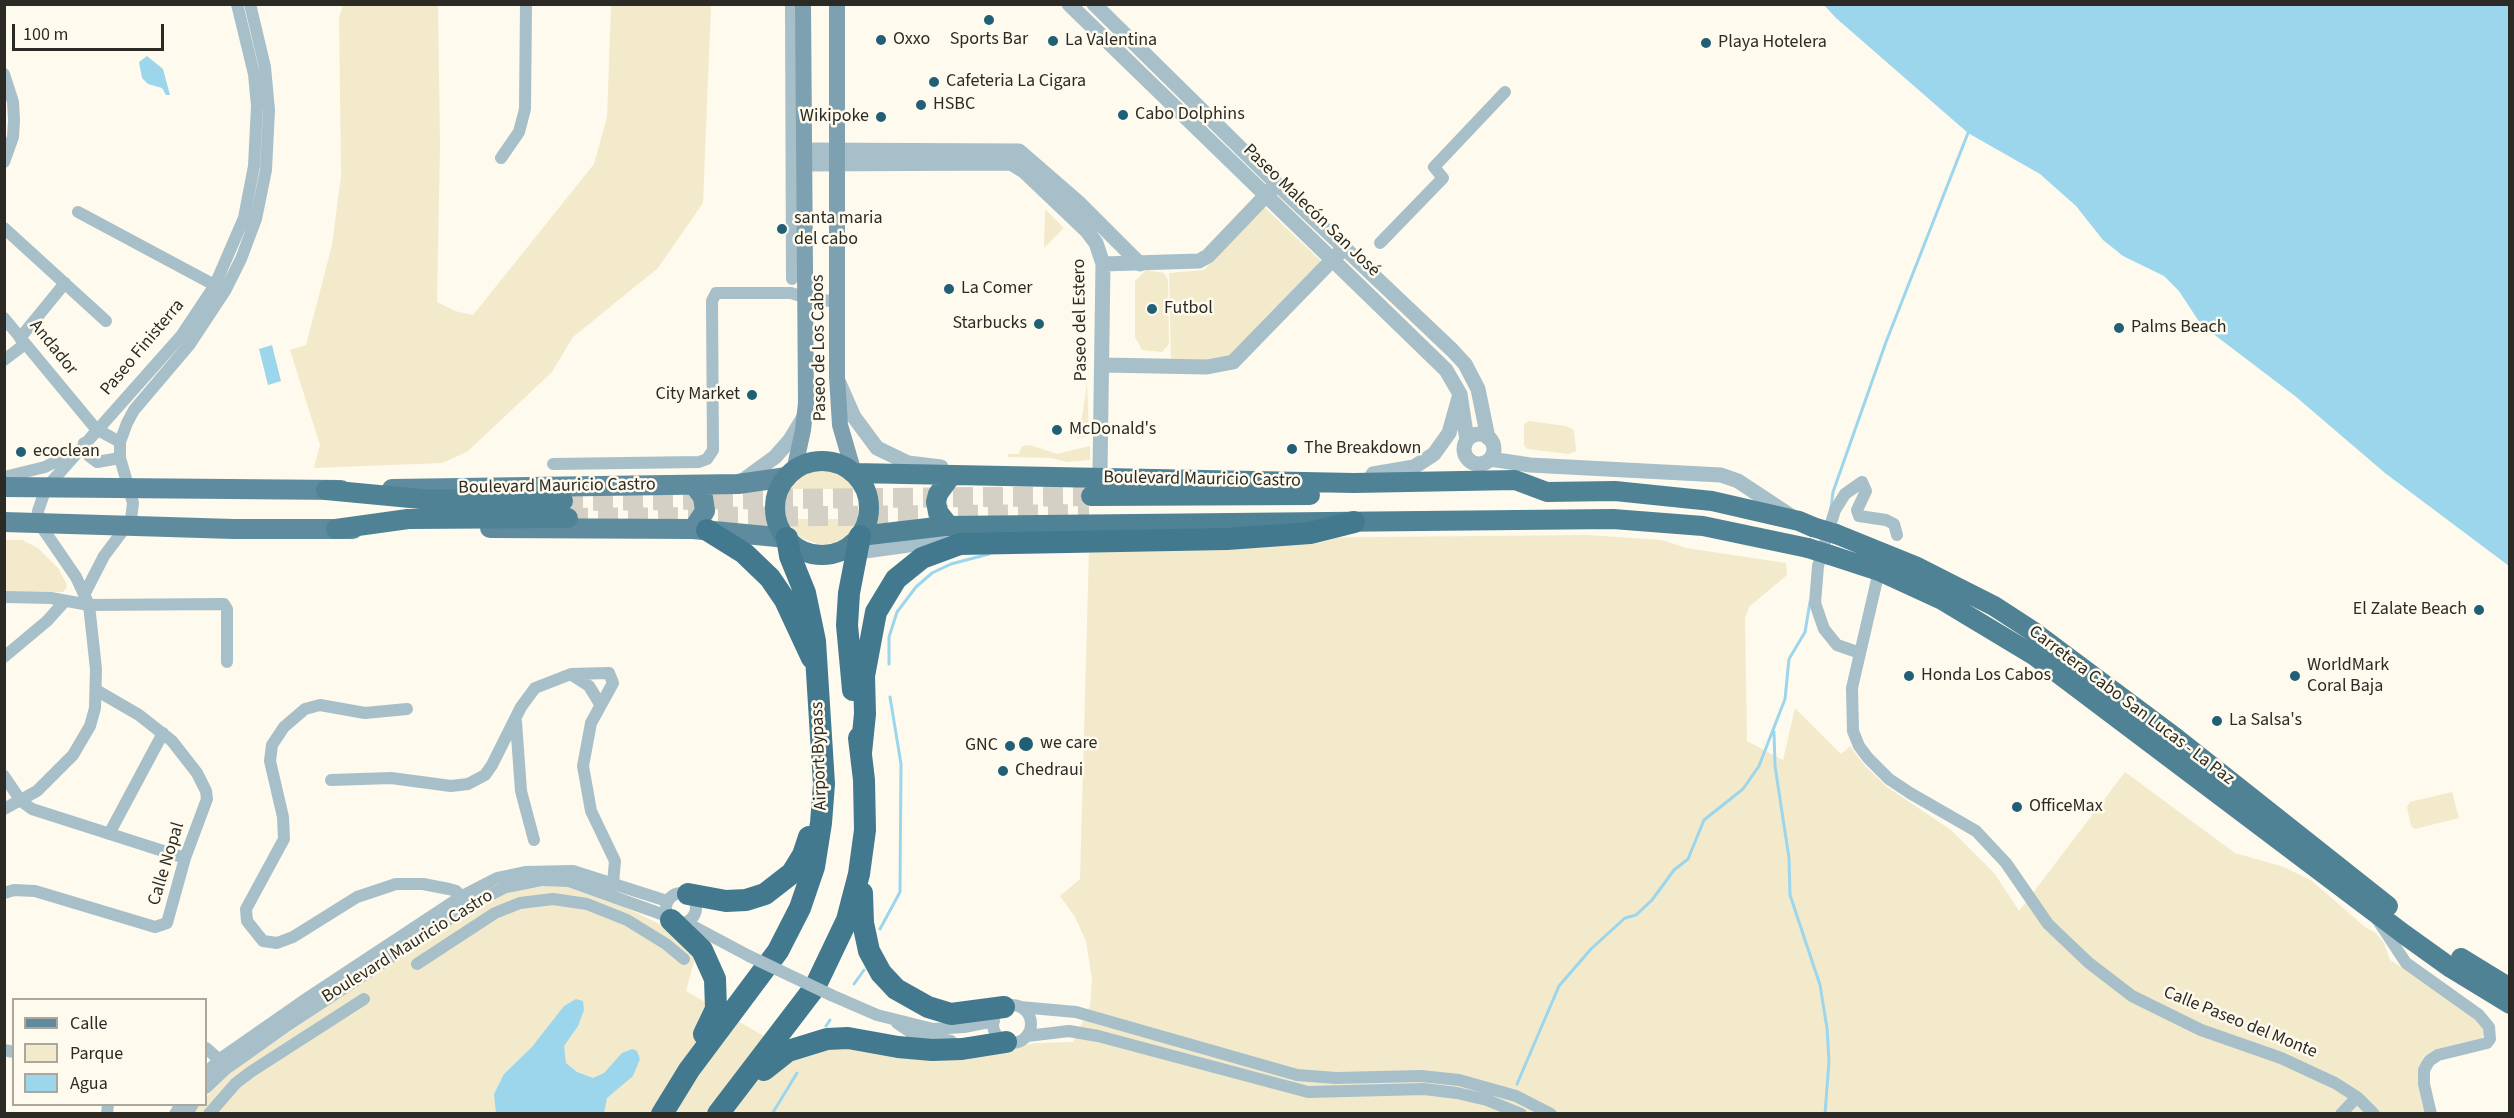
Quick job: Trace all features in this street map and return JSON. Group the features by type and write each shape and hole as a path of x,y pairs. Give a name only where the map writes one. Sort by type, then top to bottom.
{"highway":[{"path":"859,544 868,520 869,502 863,485 854,473 840,465 824,461 808,463 791,474 779,491 776,507 778,523 787,538 800,550 826,555 859,544 955,535 1227,538 1310,533 1354,522"},
{"name":"Boulevard Mauricio Castro","path":"854,473 1354,483 1515,480 1547,492"},
{"path":"1284,473 1354,483"},
{"path":"951,476 938,494 936,502 938,512 955,535"},
{"name":"Boulevard Mauricio Castro","path":"326,490 421,500 566,509 408,519 336,529"},
{"name":"Boulevard Mauricio Castro","path":"1539,519 1472,508 1090,505 1615,491 1712,501"},
{"name":"Carretera Cabo San Lucas - La Paz","path":"1712,501 1806,524 1836,534 1915,566 1994,606 2034,632 2231,781 2403,918 2510,988"},
{"name":"Boulevard Mauricio Castro","path":"1354,522 1613,519 1676,523 1752,535 1808,548"},
{"path":"700,529 750,557 777,588 816,667"},
{"path":"861,753 865,714 864,676 876,612 896,579 913,564 940,550 955,535"},
{"name":"Airport Bypass","path":"662,1113 689,1070 765,969 800,908 819,839 823,806 816,667 809,606 787,538"},
{"name":"Airport Bypass","path":"718,1113 780,1035 824,972 847,920 855,893 863,853 866,801 847,624 849,593 859,544"},
{"name":"Carretera Cabo San Lucas - La Paz","path":"1808,548 1879,571 1953,605 2035,656 2451,968 2510,1004"},
{"path":"652,1113 711,1023 717,1004 717,985 707,958 693,939 679,909 713,900 746,900 772,890 792,873 809,839 822,753"},
{"path":"863,853 861,910 866,938 875,963 896,989 928,1008 951,1014 1006,1011"},
{"path":"729,1113 771,1063 788,1051 809,1042 848,1038 898,1047 947,1050 1010,1038"}],"main road":[{"name":"Paseo de Los Cabos","path":"791,474 806,414 807,298 803,4"},
{"name":"Paseo de Los Cabos","path":"837,4 837,377 840,425 854,473"},
{"name":"Boulevard Mauricio Castro","path":"4,487 130,486 326,490 694,485 738,484 791,474"},
{"path":"694,485 703,497 705,511 700,529"},
{"name":"Boulevard Mauricio Castro","path":"4,522 129,524 234,529 700,529 787,538"}],"street":[{"name":"Paseo Finisterra","path":"237,4 254,74 257,106 254,166 243,240"},
{"name":"Paseo Finisterra","path":"129,524 133,503 130,486 120,459 120,442 130,416 190,344 243,240 264,180 269,110 265,67 250,4"},
{"path":"501,158 519,132 525,109 526,4"},
{"path":"791,4 792,279"},
{"name":"Paseo Malecón San José","path":"1069,4 1137,70 1465,364 1478,388 1488,438"},
{"name":"Paseo Malecón San José","path":"1094,4 1149,58 1272,190"},
{"path":"1137,70 1149,58"},
{"path":"4,74 13,102 14,120 13,137 4,162"},
{"path":"1380,243 1443,178 1434,167 1505,92"},
{"name":"Paseo del Estero","path":"804,157 950,155 1011,163 1079,213 1140,264"},
{"path":"1102,264 1186,264 1204,259 1272,190"},
{"path":"78,212 220,288"},
{"name":"Paseo del Estero","path":"1079,213 1096,243 1102,264 1100,471"},
{"path":"4,228 106,321"},
{"path":"1102,365 1206,367 1233,362 1339,253"},
{"name":"Paseo Malecón San José","path":"1339,253 1455,382 1460,394 1467,440"},
{"path":"4,360 23,341 65,283"},
{"name":"Paseo Finisterra","path":"46,488 96,429 165,356 220,288"},
{"path":"553,464 699,462 707,459 713,450 713,298 716,293 791,293 807,298 838,302"},
{"name":"Andador","path":"4,318 96,429"},
{"path":"837,377 854,417 877,448 896,460 977,470 1375,474 1402,471 1414,467 1434,454 1449,433 1460,394"},
{"path":"738,484 775,457 790,440 806,414"},
{"path":"96,429 120,442"},
{"path":"1490,459 1494,448 1488,438 1477,434 1467,440 1464,451 1469,461 1480,464 1490,459 1514,464 1721,475 1745,486 1806,524"},
{"path":"4,477 45,467 80,447 97,462 120,459"},
{"path":"1860,653 1837,645 1824,629 1815,603 1818,566 1835,510 1845,494 1862,482 1866,491 1857,510 1859,516 1886,520 1894,524 1897,535"},
{"path":"4,809 37,791 73,755 90,726 96,690 87,599 39,523 38,511 46,488"},
{"path":"87,599 104,556 129,524"},
{"name":"Calle Paseo del Monte","path":"1879,571 1852,688 1853,731 1863,752 1889,778 1956,818 1992,847 2048,924 2089,963 2132,996 2201,1030 2281,1058 2335,1083 2363,1107"},
{"path":"4,597 65,601 87,599 224,604 227,609 227,662"},
{"path":"4,657 47,621 65,601"},
{"path":"332,780 391,778 451,786 468,784 485,775 492,765 527,696 535,687 571,675 610,674 613,683 600,704 586,737 584,780 593,817 615,861 610,888"},
{"path":"571,675 590,686 600,704"},
{"name":"Calle Nopal","path":"4,893 23,889 35,891 155,927 167,923 186,858 207,799 206,791 198,773 163,733 139,715 96,690"},
{"path":"407,709 365,713 320,705 305,709 284,727 272,745 270,761 283,817 284,839 246,909 247,921 263,941 277,943 293,937 357,897 383,886 429,885 456,891 466,900"},
{"path":"515,718 521,791 534,840"},
{"path":"110,834 163,733"},
{"path":"4,776 21,801 45,814 186,858"},
{"path":"565,899 571,876"},
{"name":"Boulevard Mauricio Castro","path":"207,1072 466,900 515,885 571,876 679,909 714,936 749,956 831,995 888,1018"},
{"path":"417,964 465,930 501,910 534,900 565,899 587,904 627,920 666,944 684,959"},
{"path":"679,909 702,921 714,936"},
{"path":"2372,910 2406,963 2479,1015 2489,1027 2490,1039 2487,1043 2438,1055 2429,1061 2424,1070 2424,1084 2431,1113"},
{"path":"209,1113 236,1083 364,999"},
{"path":"1006,1011 1030,1019 1010,1038"},
{"path":"1006,1011 1010,1038"},
{"path":"888,1018 933,1029 964,1027 1006,1011 1076,1012 1297,1075 1336,1078 1421,1076 1459,1080 1515,1096 1551,1113"},
{"path":"888,1018 912,1033 941,1040 972,1041 1069,1031 1139,1046 1308,1092 1424,1089 1457,1093 1521,1113"},
{"path":"1139,1046 1143,1032"},
{"path":"207,1049 224,1063 236,1083"},
{"name":"Boulevard Mauricio Castro","path":"207,1087 224,1063"},
{"path":"2341,1113 2363,1107"}],"green space":[{"path":"343,5 438,5 440,144 437,302 455,311 473,315 594,164 607,117 611,5 711,5 703,203 658,268 573,337 552,372 467,452 442,463 314,468 320,445 290,350 306,345 332,245 341,176 339,18"},
{"path":"1264,207 1321,261 1224,361 1171,362 1169,273 1204,270"},
{"path":"1045,209 1064,228 1044,248"},
{"name":"Futbol","path":"1146,270 1164,273 1168,280 1169,344 1162,352 1142,350 1135,337 1135,281"},
{"path":"1087,383 1089,436 1077,438 1082,417"},
{"path":"1529,421 1566,426 1574,430 1576,451 1569,454 1527,449 1524,445 1524,424"},
{"path":"1030,445 1057,454 1090,446 1090,460 1067,462 1051,458 1008,457 1008,454 1019,454 1022,446"},
{"path":"814,465 837,468 849,476 858,489 785,489 799,471"},
{"path":"784,519 859,519 847,536 834,543 821,545 798,537"},
{"path":"1587,535 1662,540 1686,548 1786,563 1787,575 1749,607 1745,618 1747,741 1783,760 1795,708 1841,754 1850,746 1865,766 1887,787 1951,830 1995,874 2019,911 2125,772 2235,853 2284,867 2312,881 2365,927 2376,933 2384,943 2390,960 2473,1012 2485,1032 2482,1038 2440,1049 2423,1057 2419,1075 2427,1114 193,1114 199,1106 207,1106 207,1096 236,1068 464,914 497,894 559,884 623,906 663,926 696,954 686,991 793,1053 817,1047 998,1052 1035,1043 1073,1042 1090,1006 1092,979 1086,941 1075,917 1060,896 1080,879 1089,549 1276,538"},
{"path":"4,540 22,540 38,548 58,568 67,585 66,589 63,592 5,592"},
{"path":"2452,792 2459,818 2415,829 2411,826 2407,807 2410,802"}],"water":[{"path":"1824,5 2509,5 2509,566 2385,473 2295,396 2216,336 2198,320 2179,291 2164,276 2123,256 2103,240 2076,206 2040,174 1968,133"},
{"path":"147,56 163,69 170,95 166,95 162,88 148,84 142,78 139,62"},
{"path":"272,345 281,381 268,385 259,349"},
{"path":"576,999 583,1001 584,1010 578,1026 564,1046 566,1063 577,1072 593,1078 604,1073 622,1053 632,1049 637,1051 640,1059 633,1076 607,1098 604,1113 496,1113 494,1094 504,1074 532,1047 564,1006"}],"waterway":[{"path":"1831,509 1833,492 1886,342 1968,133"},
{"path":"889,664 889,637 897,612 916,587 932,573 951,564 989,554"},
{"path":"1517,1084 1559,986 1591,949 1625,918 1636,915 1652,900 1674,870 1688,859 1704,820 1743,789 1759,766 1785,699 1789,659 1805,632 1810,602"},
{"path":"880,929 900,892 901,764 890,697"},
{"path":"1774,732 1775,766 1789,858 1790,895 1820,985 1827,1028 1829,1061 1825,1114"},
{"path":"854,984 864,970"},
{"path":"826,1026 830,1020"},
{"path":"772,1114 797,1073"}],"tunnel":[{"path":"563,501 1091,496"},
{"path":"568,518 1089,514"}],"place":[{"name":"Sports Bar","path":"989,20"},
{"name":"Oxxo","path":"881,40"},
{"name":"La Valentina","path":"1053,41"},
{"name":"Playa Hotelera","path":"1706,43"},
{"name":"Cafeteria La Cigara","path":"934,82"},
{"name":"HSBC","path":"921,105"},
{"name":"Cabo Dolphins","path":"1123,115"},
{"name":"Wikipoke","path":"881,117"},
{"name":"santa maria del cabo","path":"782,229"},
{"name":"La Comer","path":"949,289"},
{"name":"Futbol","path":"1152,309"},
{"name":"Starbucks","path":"1039,324"},
{"name":"Palms Beach","path":"2119,328"},
{"name":"City Market","path":"752,395"},
{"name":"McDonald's","path":"1057,430"},
{"name":"The Breakdown","path":"1292,449"},
{"name":"ecoclean","path":"21,452"},
{"name":"El Zalate Beach","path":"2479,610"},
{"name":"Honda Los Cabos","path":"1909,676"},
{"name":"WorldMark Coral Baja","path":"2295,676"},
{"name":"La Salsa's","path":"2217,721"},
{"name":"we care","path":"1026,744"},
{"name":"GNC","path":"1010,746"},
{"name":"Chedraui","path":"1003,771"},
{"name":"OfficeMax","path":"2017,807"}]}
